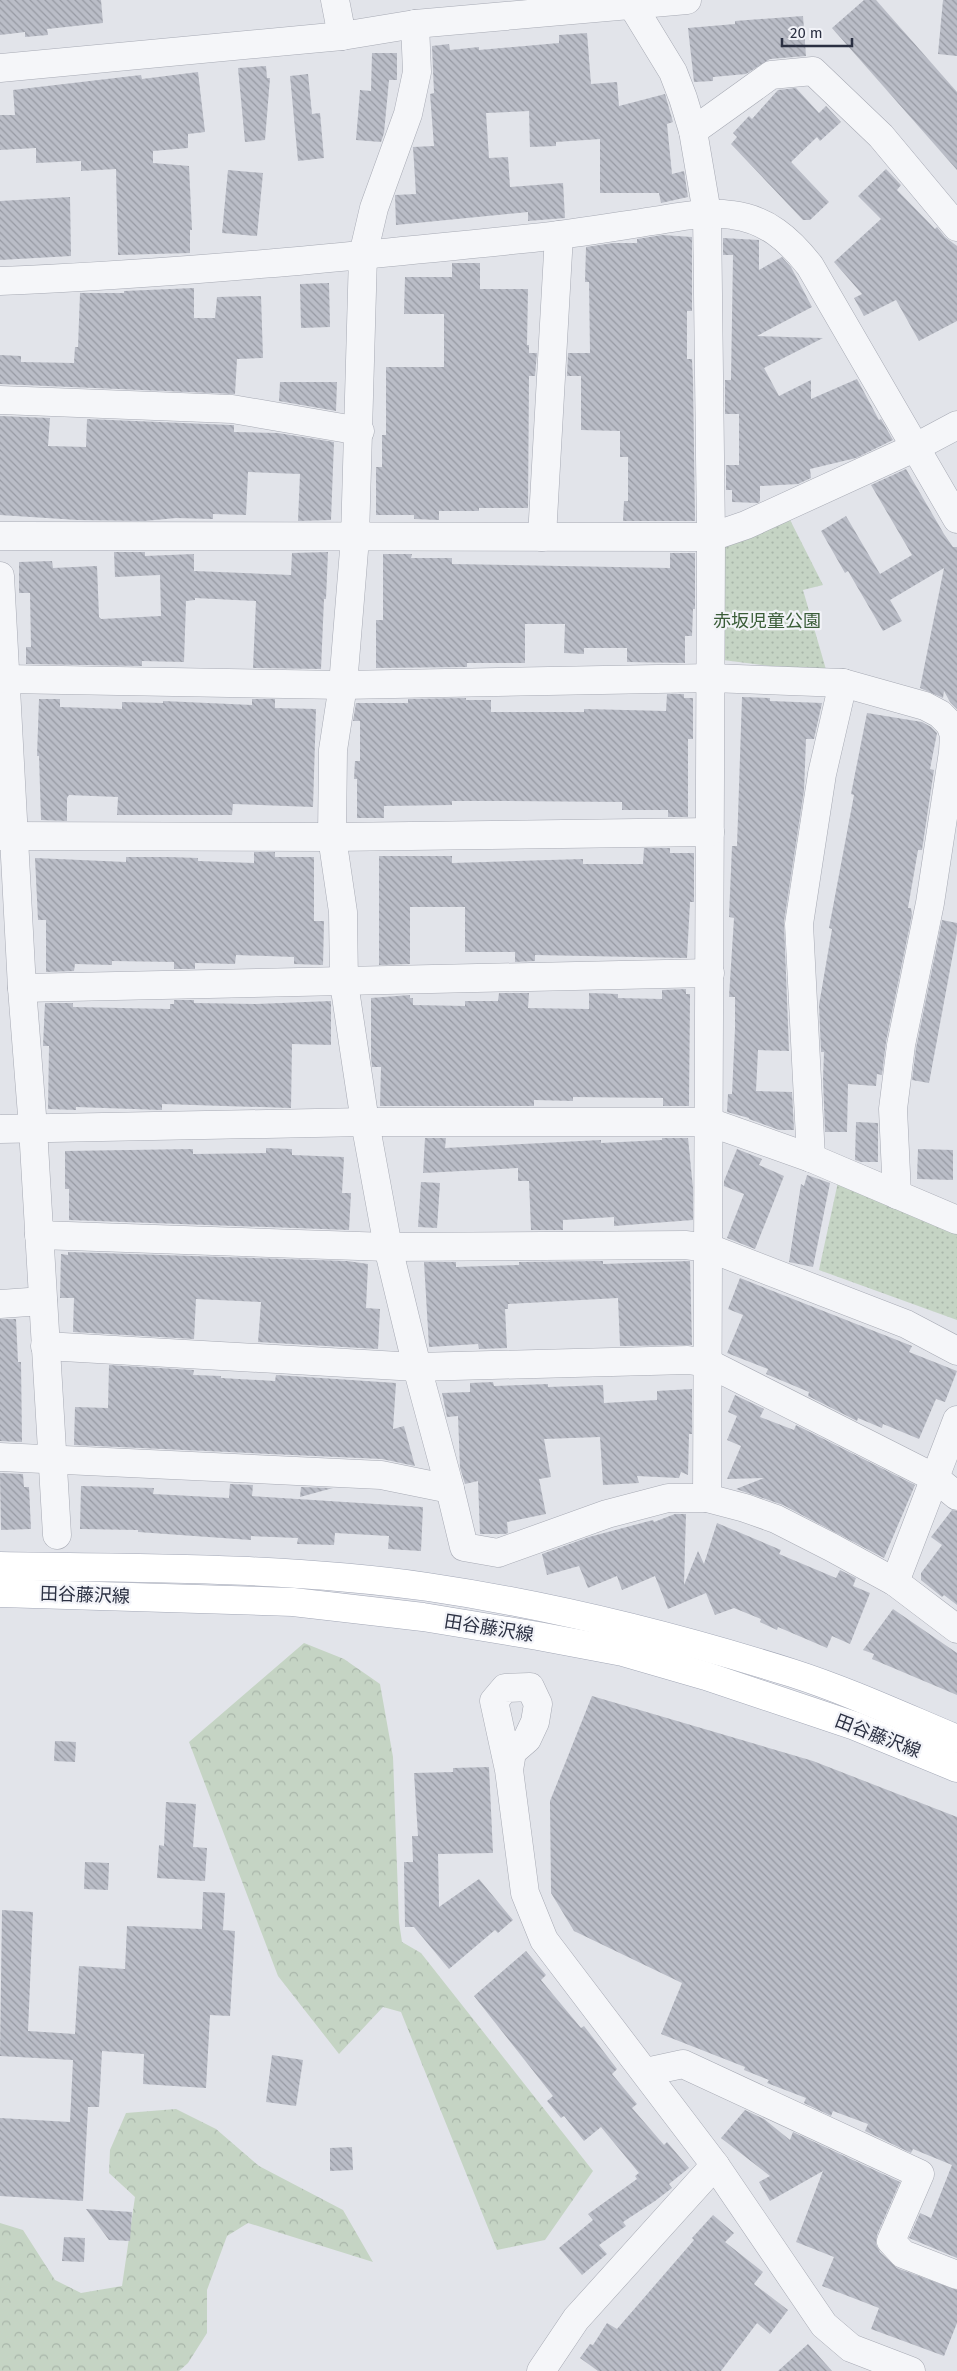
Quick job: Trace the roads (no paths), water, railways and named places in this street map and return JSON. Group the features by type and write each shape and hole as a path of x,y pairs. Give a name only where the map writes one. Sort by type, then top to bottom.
{"main road":[{"name":"田谷藤沢線","path":"0,1566 298,1573 426,1587 498,1599 555,1610 794,1674 957,1738"},
{"name":"田谷藤沢線","path":"0,1593 294,1602 423,1617 623,1652 706,1676 855,1726 957,1768"},
{"path":"855,1726 957,1778"}],"street":[{"path":"335,0 342,36"},
{"path":"0,68 342,36 415,24 631,3 687,0"},
{"path":"631,3 673,72 692,132 707,213 711,537 707,1498"},
{"path":"415,24 417,72 408,114 374,208 363,255 360,431 355,538 343,685 333,750 332,837 344,912 344,983 365,1122 388,1247 464,1548 498,1553 607,1514 668,1498 707,1498 744,1508 776,1520 895,1582 957,1629"},
{"path":"692,132 771,75 813,71 881,136 957,227"},
{"path":"0,281 111,277 363,255 559,235 707,213 750,218 772,228 794,246 810,266 914,448 957,519"},
{"path":"542,537 559,235"},
{"path":"0,400 232,409 360,431"},
{"path":"0,536 355,538 711,537 746,525 914,448 957,425"},
{"path":"0,576 6,679 7,836 33,1128 57,1535"},
{"path":"6,679 343,685 711,678 843,683 925,706 940,714 950,724 954,735 953,752 930,903 901,1045 893,1109 896,1195"},
{"path":"811,1158 799,924 822,774 843,683"},
{"path":"7,836 332,837 710,832"},
{"path":"22,988 344,983 710,973"},
{"path":"0,1130 365,1122 709,1122 811,1158 957,1220"},
{"path":"40,1235 388,1247 685,1245 708,1248 906,1324 957,1351"},
{"path":"0,1304 43,1301"},
{"path":"45,1346 417,1367 688,1360 708,1363 935,1478 957,1496"},
{"path":"895,1582 957,1420"},
{"path":"0,1456 381,1475 450,1489"},
{"path":"509,1770 525,1893 544,1940 715,2165 824,2325 851,2348 911,2371"},
{"path":"646,2072 683,2064 920,2174 891,2241 903,2254 957,2275"},
{"path":"541,2371 576,2319 715,2165"}],"park label":[{"name":"赤坂児童公園","path":"767,621"}]}
